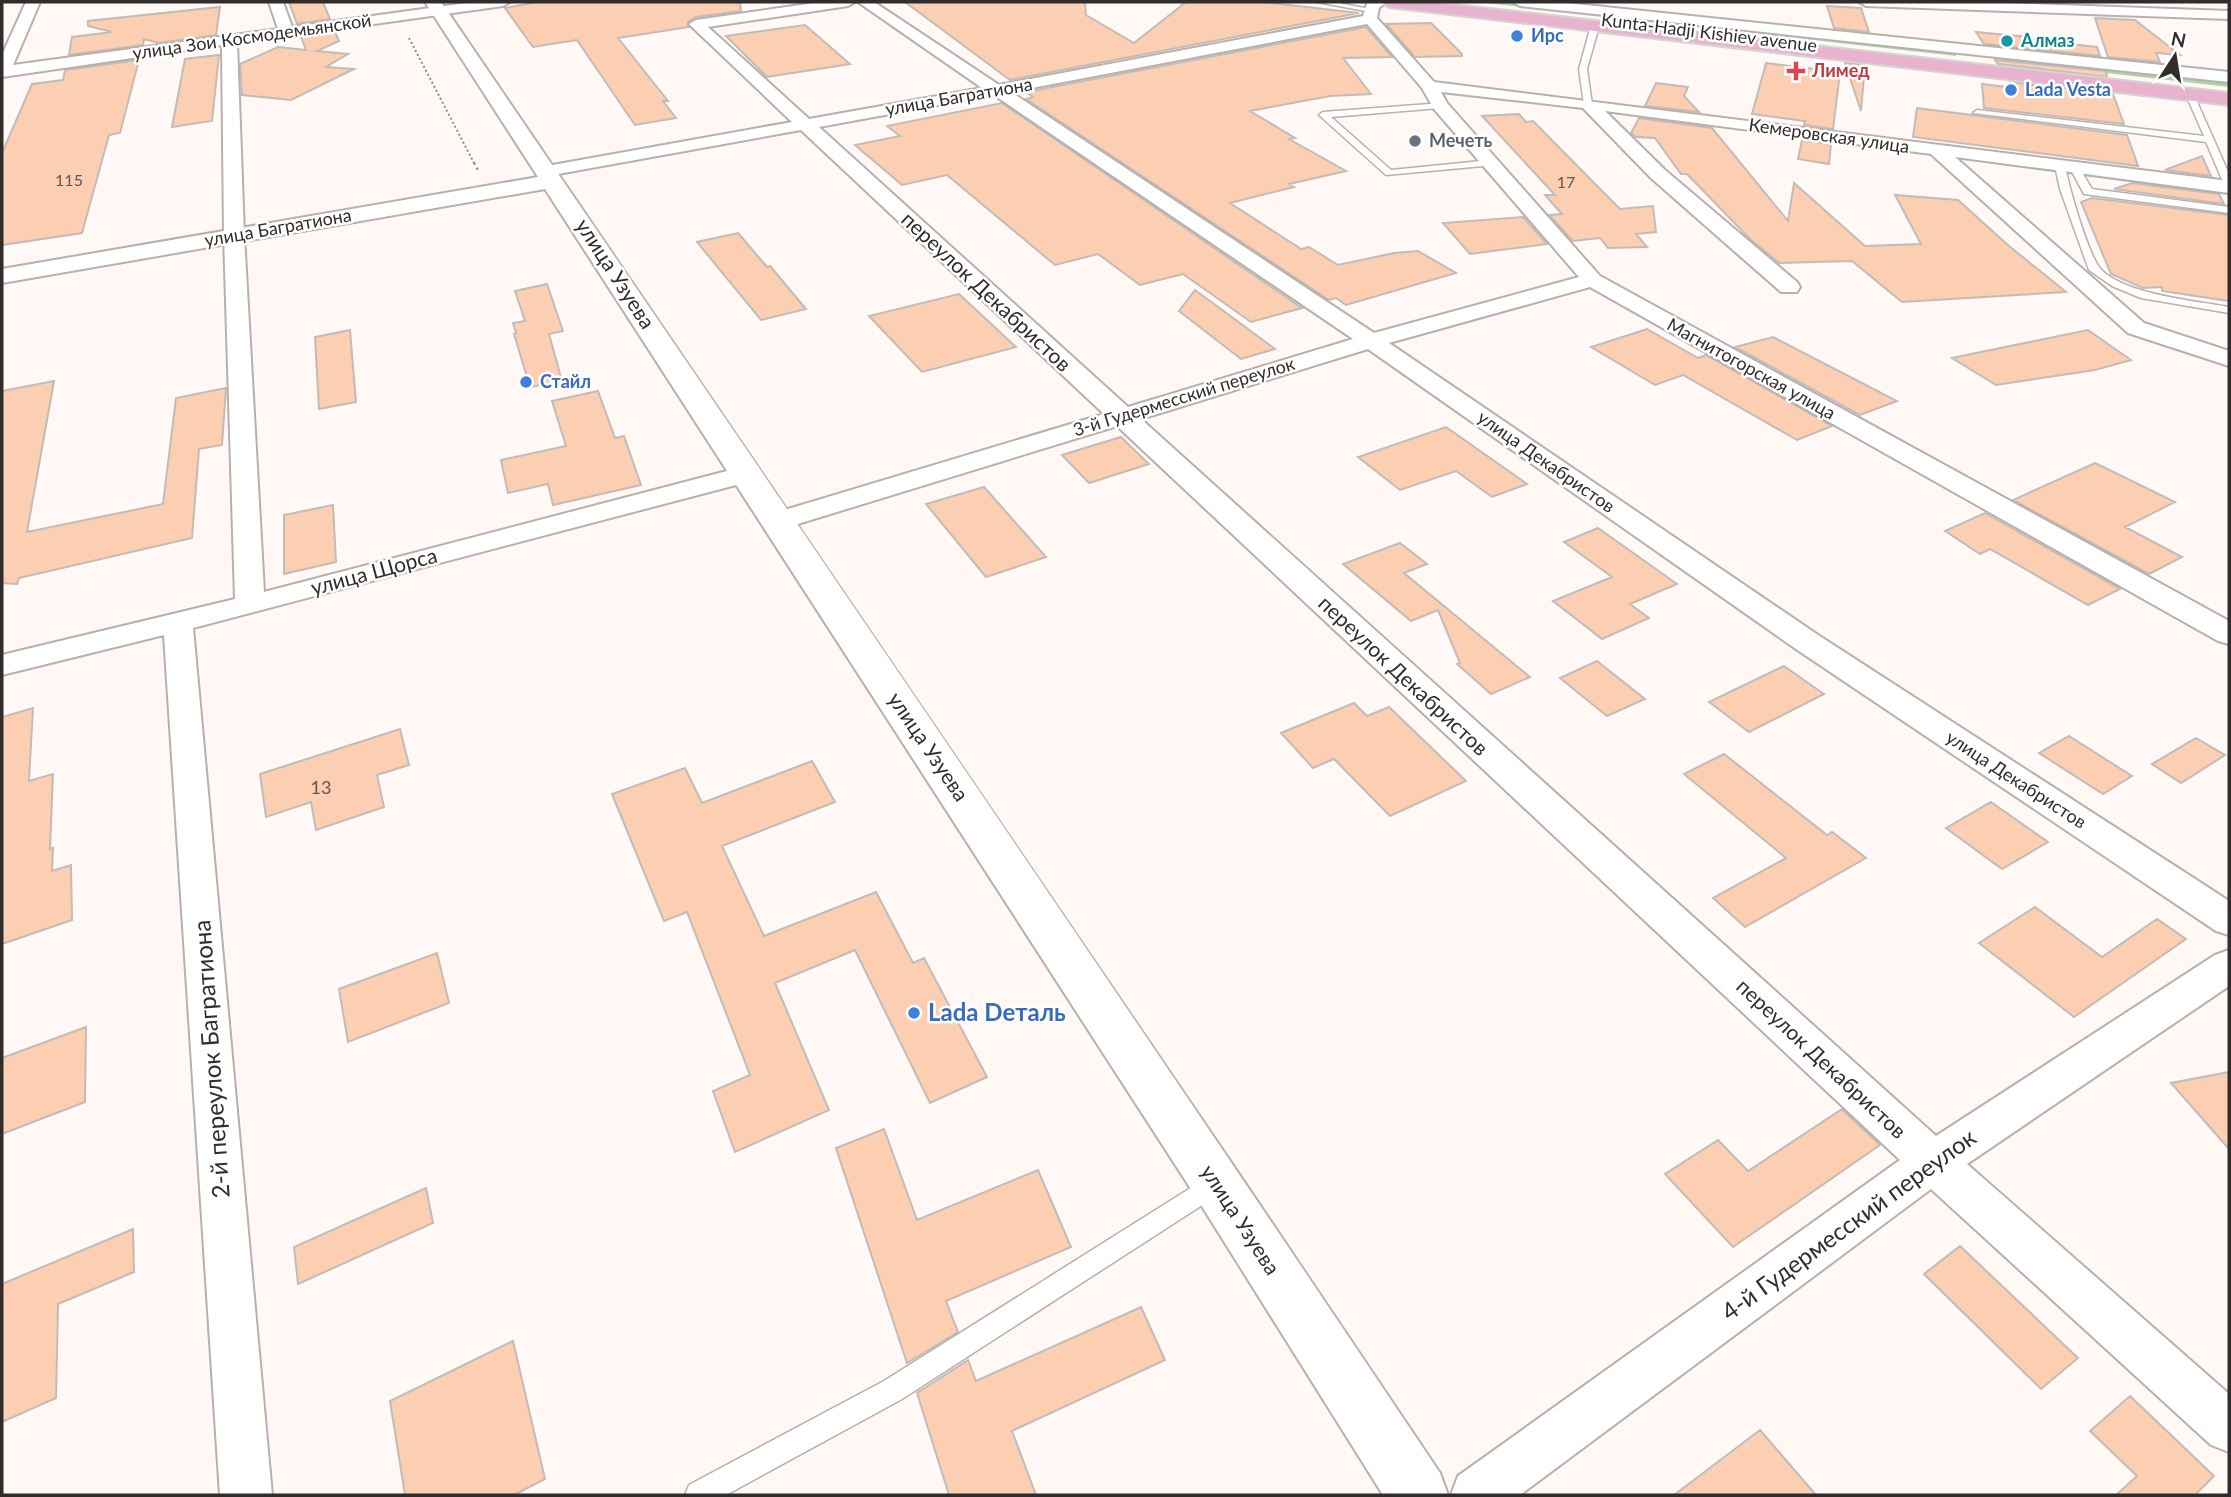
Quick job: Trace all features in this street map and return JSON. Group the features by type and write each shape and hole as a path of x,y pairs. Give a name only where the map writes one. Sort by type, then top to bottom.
{"main road":[{"name":"Kunta-Hadji Kishiev avenue","path":"1439,2 1971,50 2229,93"},
{"name":"улица Узуева","path":"436,6 1216,1183 1418,1495"},
{"name":"Kunta-Hadji Kishiev avenue","path":"1377,8 1595,26 2229,99"},
{"name":"улица Багратиона","path":"2,276 491,192 551,176"}],"street":[{"path":"2,71 33,2"},
{"path":"276,2 286,32"},
{"name":"улица Зои Космодемьянской","path":"2,71 399,17 436,6 503,2"},
{"name":"переулок Декабристов","path":"848,2 696,24 1933,1162 2229,1427"},
{"name":"улица Декабристов","path":"865,2 1371,341 1807,642 2229,920"},
{"path":"1520,2 2229,78"},
{"path":"1866,2 1942,8 2229,15"},
{"name":"улица Багратиона","path":"551,176 997,90 1377,8"},
{"name":"Магнитогорская улица","path":"1377,8 1434,95 1593,281 2229,634"},
{"path":"229,40 234,235 250,605"},
{"path":"1922,64 1971,50"},
{"name":"Кемеровская улица","path":"1434,95 1588,104 2229,186"},
{"path":"1588,104 1658,174 1789,287"},
{"path":"1937,150 2136,328 2229,359"},
{"name":"3-й Гудермесский переулок","path":"778,521 1371,341 1593,281"},
{"name":"улица Щорса","path":"2,665 250,605 746,474"},
{"name":"2-й переулок Багратиона","path":"178,623 246,1495"},
{"name":"4-й Гудермесский переулок","path":"1477,1495 1933,1162 2229,966"}],"lane":[{"path":"1321,2 1377,8"},
{"path":"1588,104 1583,69 1595,26"},
{"path":"1434,95 1323,115 1389,173 1491,163"},
{"path":"2190,95 2229,186"},
{"path":"1977,113 2210,140"},
{"path":"2068,167 2088,191 2229,209"},
{"path":"2068,167 2065,188 2093,268 2116,284 2145,296 2229,310"},
{"path":"699,1495 893,1390 1216,1183"}],"path":[{"path":"399,17 431,84 491,192"}],"green space":[{"path":"1477,2 1506,2 1956,52 1956,56"},
{"path":"2000,57 2229,82 2229,87 2001,61"}],"building":[{"path":"289,2 323,2 330,19 297,24"},
{"path":"537,2 740,2 741,11 696,17 688,22 689,27 618,38 668,101 663,101 676,118 635,125 577,40 533,47 505,8"},
{"path":"905,2 1085,2 1086,15 1134,43 1186,2 1264,2 1359,13 1010,80"},
{"path":"1827,6 1861,8 1869,32 1834,28"},
{"path":"220,7 216,35 159,43 144,39 143,45 69,55 72,37 112,32 88,26 88,21"},
{"path":"2095,18 2135,20 2180,55 2156,53 2160,62 2108,57"},
{"path":"1431,23 1462,56 1415,57 1386,24"},
{"path":"805,25 850,64 767,77 726,36"},
{"path":"1366,27 1392,57 1343,58 1371,94 1330,96 1250,111 1295,138 1289,139 1346,171 1289,184 1294,187 1230,203 1301,249 1309,247 1338,265 1394,253 1418,251 1456,273 1346,305 1336,298 1329,300 1026,99 1033,97 1026,92"},
{"path":"335,32 339,41 317,51 348,54 326,67 354,69 291,100 242,95 240,64 278,47 306,50 301,37"},
{"path":"1976,32 2097,47 2100,56 1984,44"},
{"path":"219,55 212,121 172,127 185,59"},
{"path":"139,60 120,133 109,135 82,233 2,245 2,153 32,84 63,80 65,70"},
{"path":"1995,60 2106,71 2107,77 1998,64"},
{"path":"1766,63 1840,72 1833,129 1804,125 1805,121 1752,114"},
{"path":"1845,63 1865,65 1861,111"},
{"path":"2011,82 2113,94 2124,124 1984,108 1982,84 2015,88"},
{"path":"1656,83 1688,87 1684,96 1699,112 1645,106"},
{"path":"1002,103 1302,308 1251,322 1183,274 1140,285 1098,254 1055,265 947,175 902,185 855,145 900,136 887,126"},
{"path":"1917,108 2127,135 2138,166 1913,137"},
{"path":"1519,114 1526,122 1533,121 1620,209 1653,206 1656,232 1636,234 1647,247 1608,248 1600,238 1573,241 1549,215 1562,214 1545,195 1555,195 1482,116"},
{"path":"1639,118 1712,128 1788,221 1794,183 1865,246 1921,244 1895,195 1958,200 2066,292 1902,302 1852,261 1779,263 1750,239 1687,174 1681,174 1655,138 1636,137 1631,133"},
{"path":"1802,140 1831,144 1829,164 1798,159"},
{"path":"2202,156 2211,176 2165,170"},
{"path":"2132,183 2219,194 2224,204 2114,189"},
{"path":"2092,198 2229,215 2229,301 2162,291 2162,287 2143,288 2111,274 2081,202"},
{"path":"1523,217 1547,244 1470,254 1443,223"},
{"path":"738,233 806,309 761,320 697,242"},
{"path":"547,284 563,331 549,334 562,381 530,387 514,334 513,323 525,321 515,291"},
{"path":"1195,290 1275,349 1241,359 1179,311"},
{"path":"959,294 1016,347 922,372 869,316"},
{"path":"1647,329 1698,358 1706,355 1832,426 1797,440 1683,375 1655,385 1591,347"},
{"path":"350,330 356,402 319,409 315,337"},
{"path":"2088,330 2131,360 2095,370 1996,385 1952,358"},
{"path":"1773,337 1897,401 1860,415 1735,347"},
{"path":"54,381 27,532 163,504 176,398 226,388 222,445 199,449 192,538 19,578 17,584 2,583 2,391"},
{"path":"598,391 615,438 624,436 641,485 553,505 548,484 508,493 501,460 566,446 552,401"},
{"path":"1446,427 1527,484 1492,497 1456,471 1400,490 1358,457"},
{"path":"1121,437 1149,464 1089,483 1062,455"},
{"path":"2095,463 2175,502 2125,527 2182,557 2149,574 2013,500"},
{"path":"984,487 1046,557 986,577 926,504"},
{"path":"333,505 336,562 284,574 284,515"},
{"path":"1985,513 2120,589 2088,605 1990,549 1980,554 1945,531"},
{"path":"1598,528 1677,584 1630,604 1649,618 1602,639 1553,601 1612,577 1564,542"},
{"path":"1400,543 1427,564 1404,573 1530,677 1491,694 1457,664 1460,663 1438,610 1411,621 1343,564"},
{"path":"1597,661 1645,699 1607,716 1560,678"},
{"path":"1784,666 1824,694 1749,732 1709,702"},
{"path":"1354,703 1367,716 1389,707 1466,781 1390,816 1334,759 1313,768 1281,733"},
{"path":"33,708 29,781 53,774 50,849 53,848 52,871 71,865 72,920 2,944 2,717"},
{"path":"400,729 409,765 377,775 384,807 316,830 311,802 266,817 260,774"},
{"path":"2069,736 2132,776 2103,794 2039,753"},
{"path":"2196,738 2225,755 2181,783 2152,764"},
{"path":"1724,754 1827,835 1832,832 1866,858 1745,927 1713,898 1786,858 1684,774"},
{"path":"812,761 835,802 722,846 764,936 876,892 913,963 924,958 987,1077 930,1103 855,950 775,983 829,1110 735,1152 713,1091 750,1075 687,912 664,921 612,794 685,768 702,803"},
{"path":"1991,802 2048,842 2002,869 1946,828"},
{"path":"2035,907 2102,957 2157,919 2186,939 2074,1017 1979,943"},
{"path":"437,953 449,1003 348,1042 339,989"},
{"path":"86,1027 85,1102 2,1134 2,1058"},
{"path":"2229,1072 2229,1149 2171,1083"},
{"path":"1842,1109 1880,1145 1733,1247 1665,1174 1718,1140 1748,1171"},
{"path":"884,1129 917,1220 1038,1170 1071,1247 946,1301 958,1332 907,1363 836,1148"},
{"path":"426,1188 433,1223 298,1284 294,1247"},
{"path":"133,1229 134,1272 58,1304 56,1398 2,1422 2,1284"},
{"path":"1960,1246 2078,1358 2041,1389 1924,1274"},
{"path":"1141,1307 1165,1360 1012,1431 1036,1495 949,1495 917,1393 968,1360 976,1381"},
{"path":"513,1341 545,1479 514,1495 405,1495 390,1401"},
{"path":"2130,1396 2214,1476 2195,1495 2116,1495 2137,1476 2090,1431"},
{"path":"1760,1430 1816,1495 1674,1495"}],"place":[{"name":"Ирс","path":"1517,36"},
{"name":"Алмаз","path":"2007,41"},
{"name":"Лимед","path":"1796,71"},
{"name":"Lada Vesta","path":"2011,90"},
{"name":"Мечеть","path":"1415,141"},
{"name":"Стайл","path":"526,382"},
{"name":"Lada Dеталь","path":"914,1013"}]}
